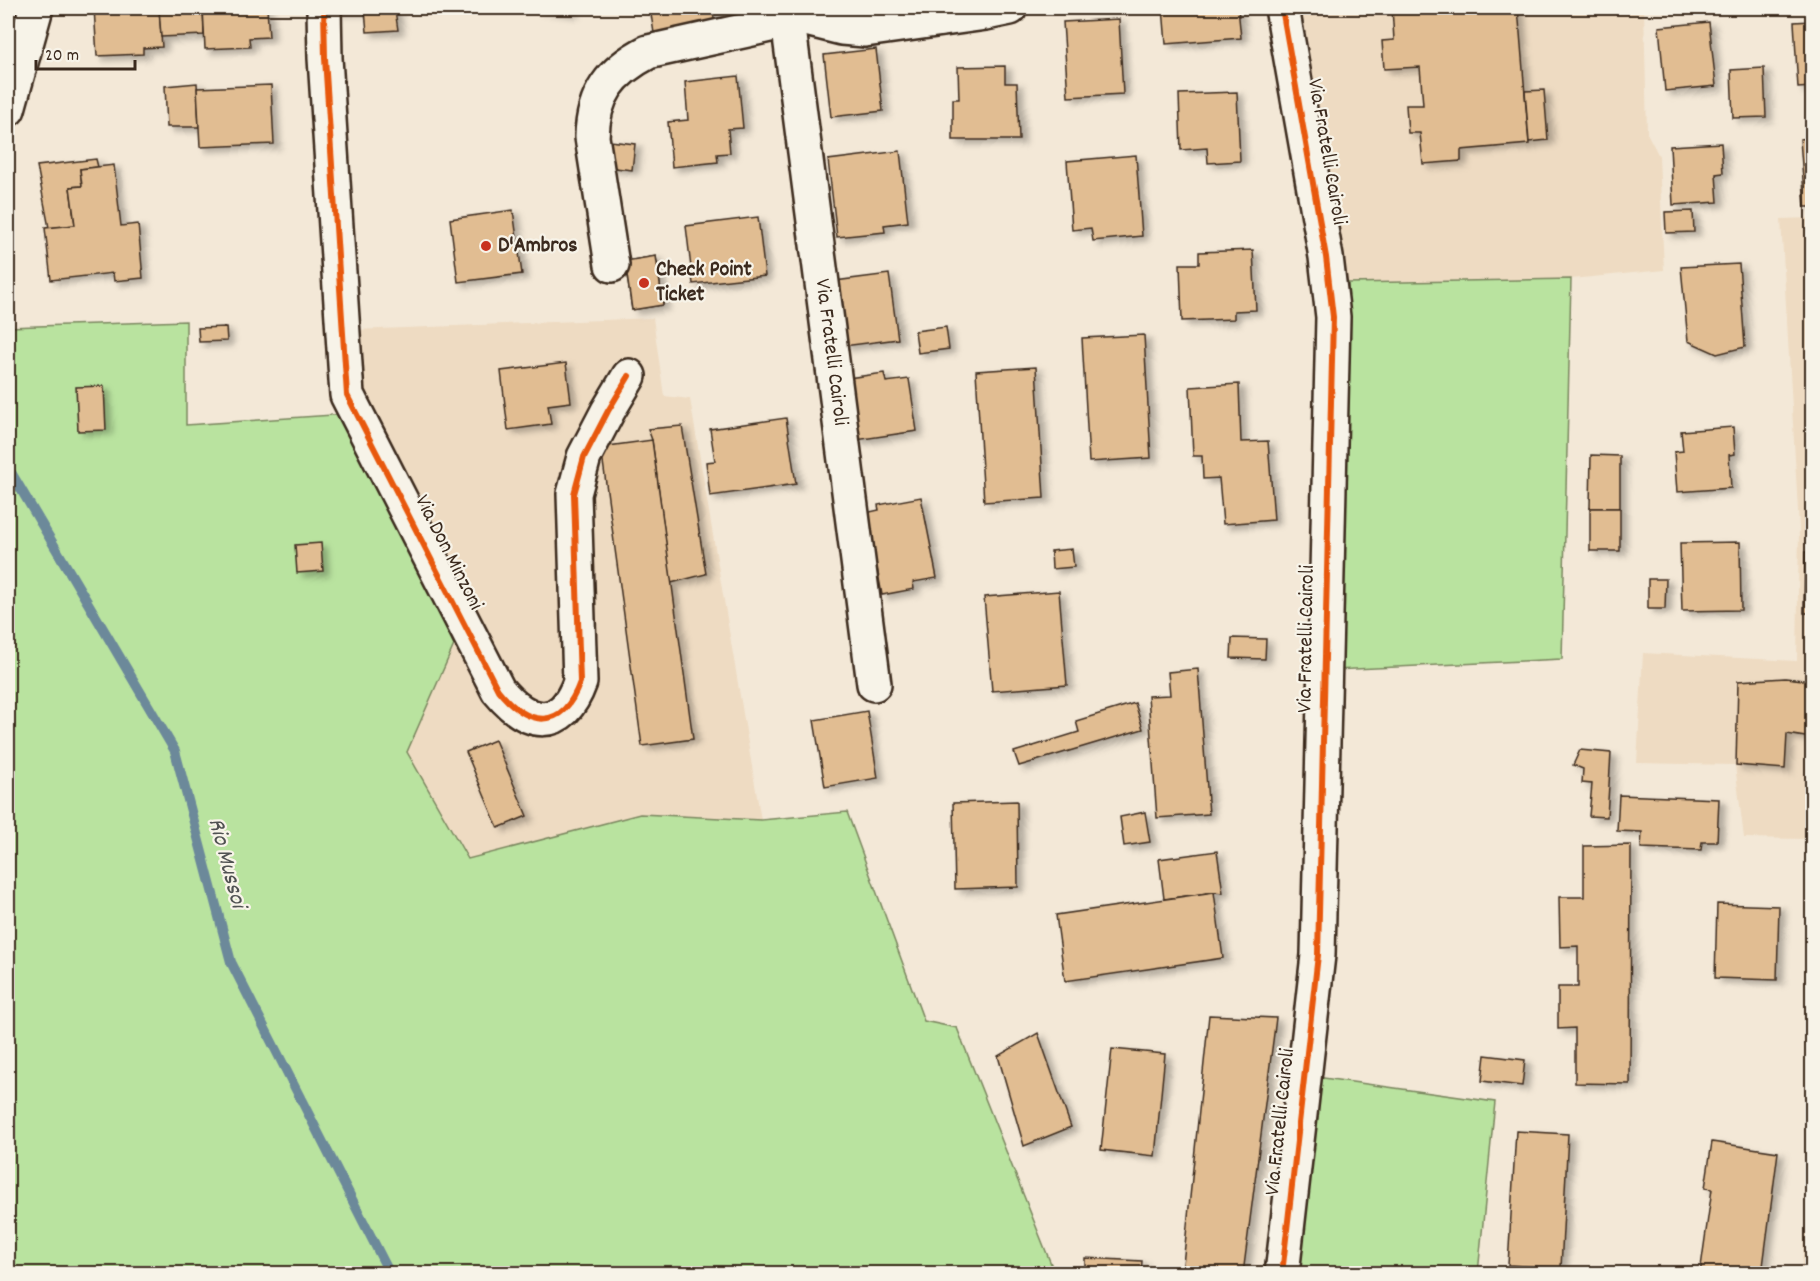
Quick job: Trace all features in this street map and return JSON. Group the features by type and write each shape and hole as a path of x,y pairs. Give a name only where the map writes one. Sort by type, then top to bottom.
{"street":[{"path":"8,109 36,8"},
{"name":"Via Don Minzoni","path":"324,8 325,58 347,395 498,690 509,704 523,714 538,719 553,717 564,708 575,696 580,682 574,494 584,457 629,376"},
{"path":"612,265 592,137 594,113 608,82 621,69 648,52 788,21 806,19 842,28 865,30 1010,8"},
{"name":"Via Fratelli Cairoli","path":"1282,8 1326,256 1333,317 1318,956 1282,1274"},
{"name":"Via Fratelli Cairoli","path":"788,21 874,684"}],"shaded area":[{"path":"1296,8 1644,8 1647,133 1659,156 1664,270 1571,279 1348,283"},
{"path":"1812,218 1812,839 1744,838 1735,765 1637,763 1643,653 1797,661 1799,527 1781,219"},
{"path":"653,318 664,396 690,399 761,820 640,814 468,860 407,752 454,645 348,414 354,330"},
{"path":"1812,1156 1812,1273 1801,1273"}],"green space":[{"path":"1571,279 1562,659 1334,670 1348,283"},
{"path":"186,321 186,425 348,414 454,645 407,752 468,859 640,814 761,820 847,812 924,1021 957,1028 1051,1264 1052,1273 8,1273 8,327"},
{"path":"1309,1076 1495,1102 1478,1273 1283,1274"}],"building":[{"path":"94,8 159,8 162,47 143,48 143,54 97,56"},
{"path":"159,8 203,8 204,35 161,37"},
{"path":"203,8 267,8 269,37 249,38 250,47 205,49"},
{"path":"334,8 395,8 395,10 334,11"},
{"path":"534,8 572,8 572,13"},
{"path":"650,8 712,8 715,23 654,33"},
{"path":"1163,8 1238,8 1241,38 1166,44"},
{"path":"1392,8 1518,8 1529,144 1461,150 1461,161 1423,164 1420,133 1408,133 1406,105 1423,105 1420,67 1384,69 1382,41 1394,40"},
{"path":"395,10 398,30 367,32 365,11"},
{"path":"1119,19 1123,94 1068,97 1063,22"},
{"path":"1812,21 1812,87 1798,88 1794,22"},
{"path":"1709,22 1716,86 1665,91 1659,27"},
{"path":"876,49 883,111 831,117 824,55"},
{"path":"1005,66 1005,83 1017,83 1019,140 953,140 953,99 959,99 958,67"},
{"path":"1764,68 1766,117 1733,118 1731,70"},
{"path":"738,76 743,128 728,129 730,153 717,154 718,162 672,167 668,122 688,120 685,82"},
{"path":"197,83 199,127 167,127 165,86"},
{"path":"271,85 274,144 200,147 197,88"},
{"path":"1544,90 1548,140 1529,142 1525,91"},
{"path":"1237,92 1240,161 1208,163 1207,148 1181,150 1179,94"},
{"path":"1812,138 1812,207 1805,207 1800,139"},
{"path":"610,141 635,144 632,170 607,167"},
{"path":"1721,143 1723,173 1716,174 1718,202 1673,205 1670,146"},
{"path":"900,151 908,222 884,225 885,232 837,237 828,160"},
{"path":"1136,155 1142,236 1093,241 1091,228 1072,230 1067,161"},
{"path":"96,159 98,167 80,169 82,186 70,187 75,225 49,228 37,166"},
{"path":"114,165 121,226 138,224 143,278 114,281 113,273 51,280 45,228 75,225 70,187 82,186 80,169"},
{"name":"D'Ambros","path":"513,210 522,274 458,282 450,219"},
{"path":"1693,211 1694,232 1666,233 1665,212"},
{"path":"758,217 765,276 693,284 686,226"},
{"path":"1253,250 1256,310 1234,311 1234,319 1182,321 1180,264 1199,264 1199,252"},
{"name":"Check Point Ticket","path":"656,256 663,305 632,310 625,261"},
{"name":"Check Point Ticket","path":"656,256 663,305 632,310 625,261"},
{"path":"1739,264 1745,347 1717,354 1688,341 1681,267"},
{"path":"889,274 898,339 844,346 835,281"},
{"path":"226,327 227,341 199,342 198,328"},
{"path":"946,327 949,349 918,353 915,331"},
{"path":"1144,335 1151,458 1089,462 1082,338"},
{"path":"566,363 571,402 548,405 551,424 508,430 501,371"},
{"path":"1036,367 1044,498 984,502 976,371"},
{"path":"884,373 886,382 909,379 917,431 856,440 848,378"},
{"path":"1239,384 1241,442 1268,441 1274,520 1223,524 1219,478 1203,479 1202,456 1193,456 1190,387"},
{"path":"104,386 106,430 78,431 76,387"},
{"path":"786,418 796,484 710,496 706,462 715,461 710,429"},
{"path":"682,426 706,574 671,583 652,440 648,429"},
{"path":"1733,427 1735,454 1729,455 1731,488 1677,492 1674,452 1683,451 1681,431"},
{"path":"652,440 693,739 642,746 601,447"},
{"path":"1591,455 1620,456 1620,508 1590,508"},
{"path":"921,497 937,578 913,582 914,589 882,595 873,546 867,548 861,514 879,510 878,505"},
{"path":"1590,508 1620,508 1620,551 1590,551"},
{"path":"1740,542 1741,610 1682,611 1680,543"},
{"path":"321,543 323,571 297,573 295,545"},
{"path":"1072,549 1074,567 1052,569 1051,551"},
{"path":"1805,552 1812,552 1812,613 1804,613"},
{"path":"1648,579 1666,579 1665,609 1648,609"},
{"path":"1059,591 1067,685 992,691 984,597"},
{"path":"1232,638 1266,639 1265,659 1231,658"},
{"path":"1198,669 1209,814 1157,818 1148,696 1170,695 1168,672"},
{"path":"1785,678 1812,681 1812,738 1787,734 1785,769 1736,765 1738,681"},
{"path":"1135,703 1143,729 1019,766 1014,752 1079,732 1076,721"},
{"path":"867,711 878,778 825,787 814,720"},
{"path":"495,740 527,816 498,828 466,752"},
{"path":"1580,750 1611,753 1607,817 1589,816 1592,784 1582,783 1583,769 1573,765"},
{"path":"1619,795 1719,799 1717,842 1702,842 1701,850 1641,848 1642,832 1617,831"},
{"path":"1017,801 1018,887 955,889 953,803"},
{"path":"1145,812 1150,842 1124,846 1120,817"},
{"path":"1631,845 1630,1084 1575,1083 1575,1028 1558,1029 1558,987 1578,987 1578,946 1560,947 1559,897 1584,897 1584,846"},
{"path":"1217,851 1223,893 1214,892 1164,899 1159,859"},
{"path":"1214,892 1223,958 1065,981 1056,915"},
{"path":"1717,904 1779,906 1777,980 1715,978"},
{"path":"1209,1015 1276,1018 1243,1274 1182,1274"},
{"path":"1038,1033 1071,1127 1024,1146 998,1056"},
{"path":"1112,1049 1165,1054 1155,1156 1101,1150"},
{"path":"1485,1055 1525,1060 1522,1086 1482,1081"},
{"path":"1516,1131 1568,1134 1561,1268 1508,1265"},
{"path":"1712,1142 1778,1152 1762,1274 1700,1274 1712,1189 1705,1188"},
{"path":"1085,1258 1142,1261 1141,1274 1085,1274"}],"waterway":[{"name":"Rio Mussoi","path":"8,472 12,474 175,751 231,962 390,1274"}],"cycle path":[{"path":"324,8 325,58 347,395 498,690 509,702 532,717 544,719 564,710 573,698 580,682 574,494 584,457 629,376"},
{"path":"1282,8 1326,257 1333,317 1318,955 1282,1274"}],"place":[{"name":"D'Ambros","path":"486,246"},
{"name":"Check Point Ticket","path":"644,283"}]}
